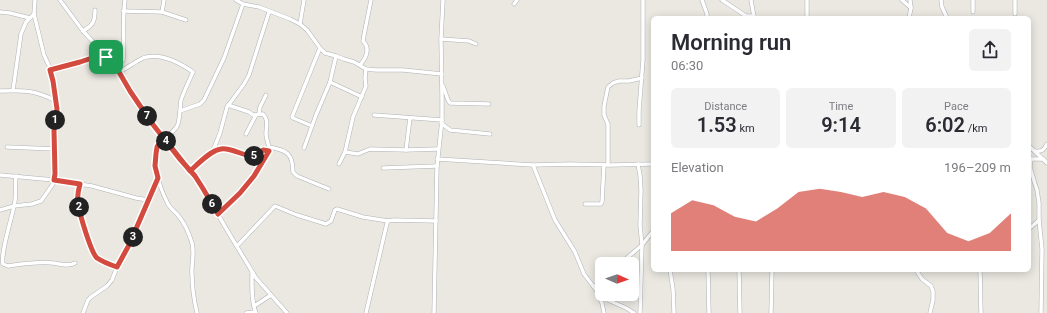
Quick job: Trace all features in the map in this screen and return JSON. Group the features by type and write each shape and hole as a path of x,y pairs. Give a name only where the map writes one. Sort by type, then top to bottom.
{"street":[{"path":"0,210 14,206 32,204 41,200 54,180 55,174 54,130 57,109 50,70 44,55 34,14 35,0"},
{"path":"60,0 83,31 119,72 141,108 195,176 256,278 287,313"},
{"path":"110,62 123,60 124,0"},
{"path":"162,12 164,0"},
{"path":"236,0 243,4 254,6 300,24 307,30 325,53 360,65 366,69 403,70 442,74"},
{"path":"300,24 304,0"},
{"path":"360,65 366,59 368,51 366,43 363,41 371,0"},
{"path":"434,313 437,159 442,97 441,39 443,0"},
{"path":"514,4 517,0"},
{"path":"640,125 639,111 642,78 643,0"},
{"path":"702,0 707,16"},
{"path":"722,0 746,16"},
{"path":"751,0 754,16"},
{"path":"807,0 808,16"},
{"path":"902,0 911,8"},
{"path":"909,16 911,8 910,0"},
{"path":"941,0 942,8 946,16"},
{"path":"973,0 973,12"},
{"path":"1015,0 1015,14"},
{"path":"180,111 200,104 204,100 224,58 243,4"},
{"path":"83,31 93,23 95,10"},
{"path":"123,11 162,12 186,20"},
{"path":"0,12 30,18"},
{"path":"212,153 220,133 223,118 228,105 249,75 269,12"},
{"path":"13,90 21,34 26,22 34,14"},
{"path":"441,39 469,41 476,44"},
{"path":"312,126 293,118 292,116 320,48"},
{"path":"50,70 104,54"},
{"path":"119,72 143,58 151,56 169,59 193,72 184,92 177,126 175,130 164,138 157,147 155,166 167,202 182,221 188,232 192,245 193,251 191,272 197,313"},
{"path":"304,148 318,109 330,82 336,56"},
{"path":"339,164 345,152 352,120 366,86 366,69"},
{"path":"585,204 601,204 602,202 608,124 604,115 604,106 608,87 619,81 629,82 642,78"},
{"path":"442,81 450,103 489,104"},
{"path":"330,82 362,97"},
{"path":"0,91 13,90 35,92 56,101"},
{"path":"246,134 266,95"},
{"path":"218,214 240,193 254,176 269,149 266,137 267,119 263,114 257,114 228,105"},
{"path":"374,115 441,122 450,130 490,134"},
{"path":"406,150 410,118"},
{"path":"1035,151 1043,150 1047,144"},
{"path":"7,147 55,149"},
{"path":"190,171 212,153 223,148 243,153 247,156 258,155 263,150 269,149 284,151 288,154 292,160 294,174 329,189"},
{"path":"1031,148 1047,163"},
{"path":"345,152 355,154 370,149 438,149"},
{"path":"437,159 533,165 651,164"},
{"path":"1031,159 1045,160"},
{"path":"638,164 641,181 640,225 642,245 640,313"},
{"path":"533,165 555,220 575,252 584,274 594,287"},
{"path":"383,168 437,166"},
{"path":"1031,170 1039,203 1042,249 1041,313"},
{"path":"0,175 80,184 148,200"},
{"path":"16,176 16,195 1,265 8,266 48,262 72,265 75,263"},
{"path":"83,313 88,300 111,282 158,178"},
{"path":"80,184 78,205 93,251 98,259 117,267"},
{"path":"237,246 274,206 326,224 331,221 336,209 363,217 388,221 436,221"},
{"path":"1031,227 1039,220"},
{"path":"366,313 384,232 388,221"},
{"path":"628,257 642,245 651,234"},
{"path":"246,313 256,312 252,294 252,272"},
{"path":"670,272 674,313"},
{"path":"708,272 709,313"},
{"path":"739,272 740,313"},
{"path":"771,313 772,272"},
{"path":"917,272 922,279 931,286 933,291 933,300 930,313"},
{"path":"980,272 981,313"},
{"path":"254,306 271,295"},
{"path":"601,301 604,313"},
{"path":"610,301 634,313"}],"route":[{"path":"106,57 104,54 50,70 57,109 54,130 54,180 80,184 78,205 93,251 98,259 117,267 129,245 158,178 155,160 157,147 164,138 190,171 212,153 223,148 243,153 247,156 258,155 263,150 269,151 254,176 240,193 218,214 195,176 190,171 179,158 164,138 151,122 119,72 106,57"}]}
